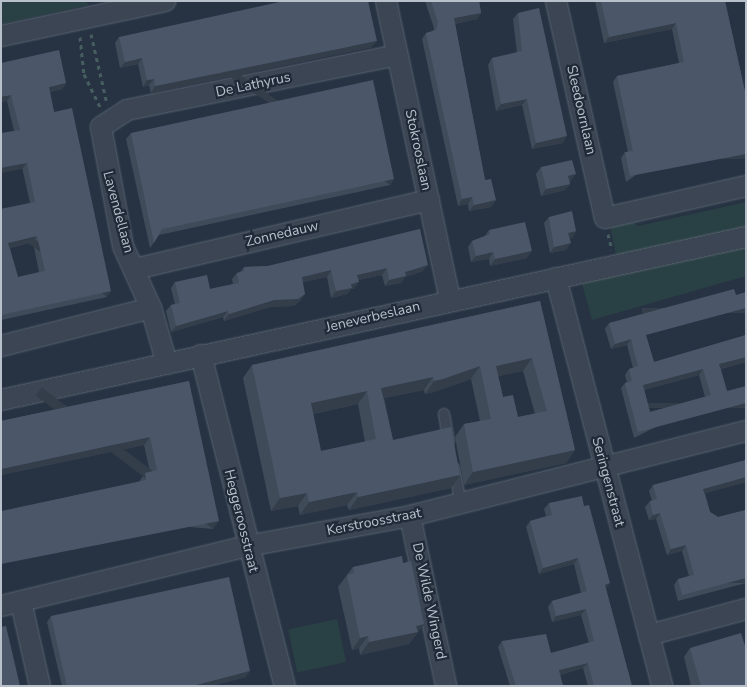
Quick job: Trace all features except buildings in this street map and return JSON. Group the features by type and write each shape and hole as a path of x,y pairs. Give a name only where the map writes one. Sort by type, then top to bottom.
{"street":[{"path":"1,36 165,1"},
{"name":"Stokrooslaan","path":"386,1 450,299"},
{"name":"Sleedoornlaan","path":"556,1 605,218"},
{"name":"De Lathyrus","path":"110,118 127,110 397,55"},
{"name":"Lavendellaan","path":"110,118 101,127 101,145 124,246 151,308 167,364"},
{"path":"605,218 746,186"},
{"name":"Zonnedauw","path":"135,269 429,200"},
{"name":"Jeneverbeslaan","path":"1,400 450,299 746,237"},
{"name":"Seringenstraat","path":"556,278 662,686"},
{"path":"1,346 151,308"},
{"name":"Heggeroosstraat","path":"201,355 247,546 285,686"},
{"name":"Kerstroosstraat","path":"1,606 247,546 410,516 605,470 746,431"},
{"name":"De Wilde Wingerd","path":"410,516 446,686"},
{"path":"21,602 40,686"},
{"path":"649,635 746,609"}],"lane":[{"path":"444,414 461,504"}],"path":[{"path":"87,17 110,118"},
{"path":"87,17 80,36 84,74 103,113 110,118"},
{"path":"605,218 616,265"}],"green space":[{"path":"1,1 87,1 88,5 1,24"},
{"path":"746,202 746,229 616,256 610,225 630,220 638,226"},
{"path":"746,244 746,276 592,320 581,280"},
{"path":"337,619 346,662 297,672 288,629"}]}
